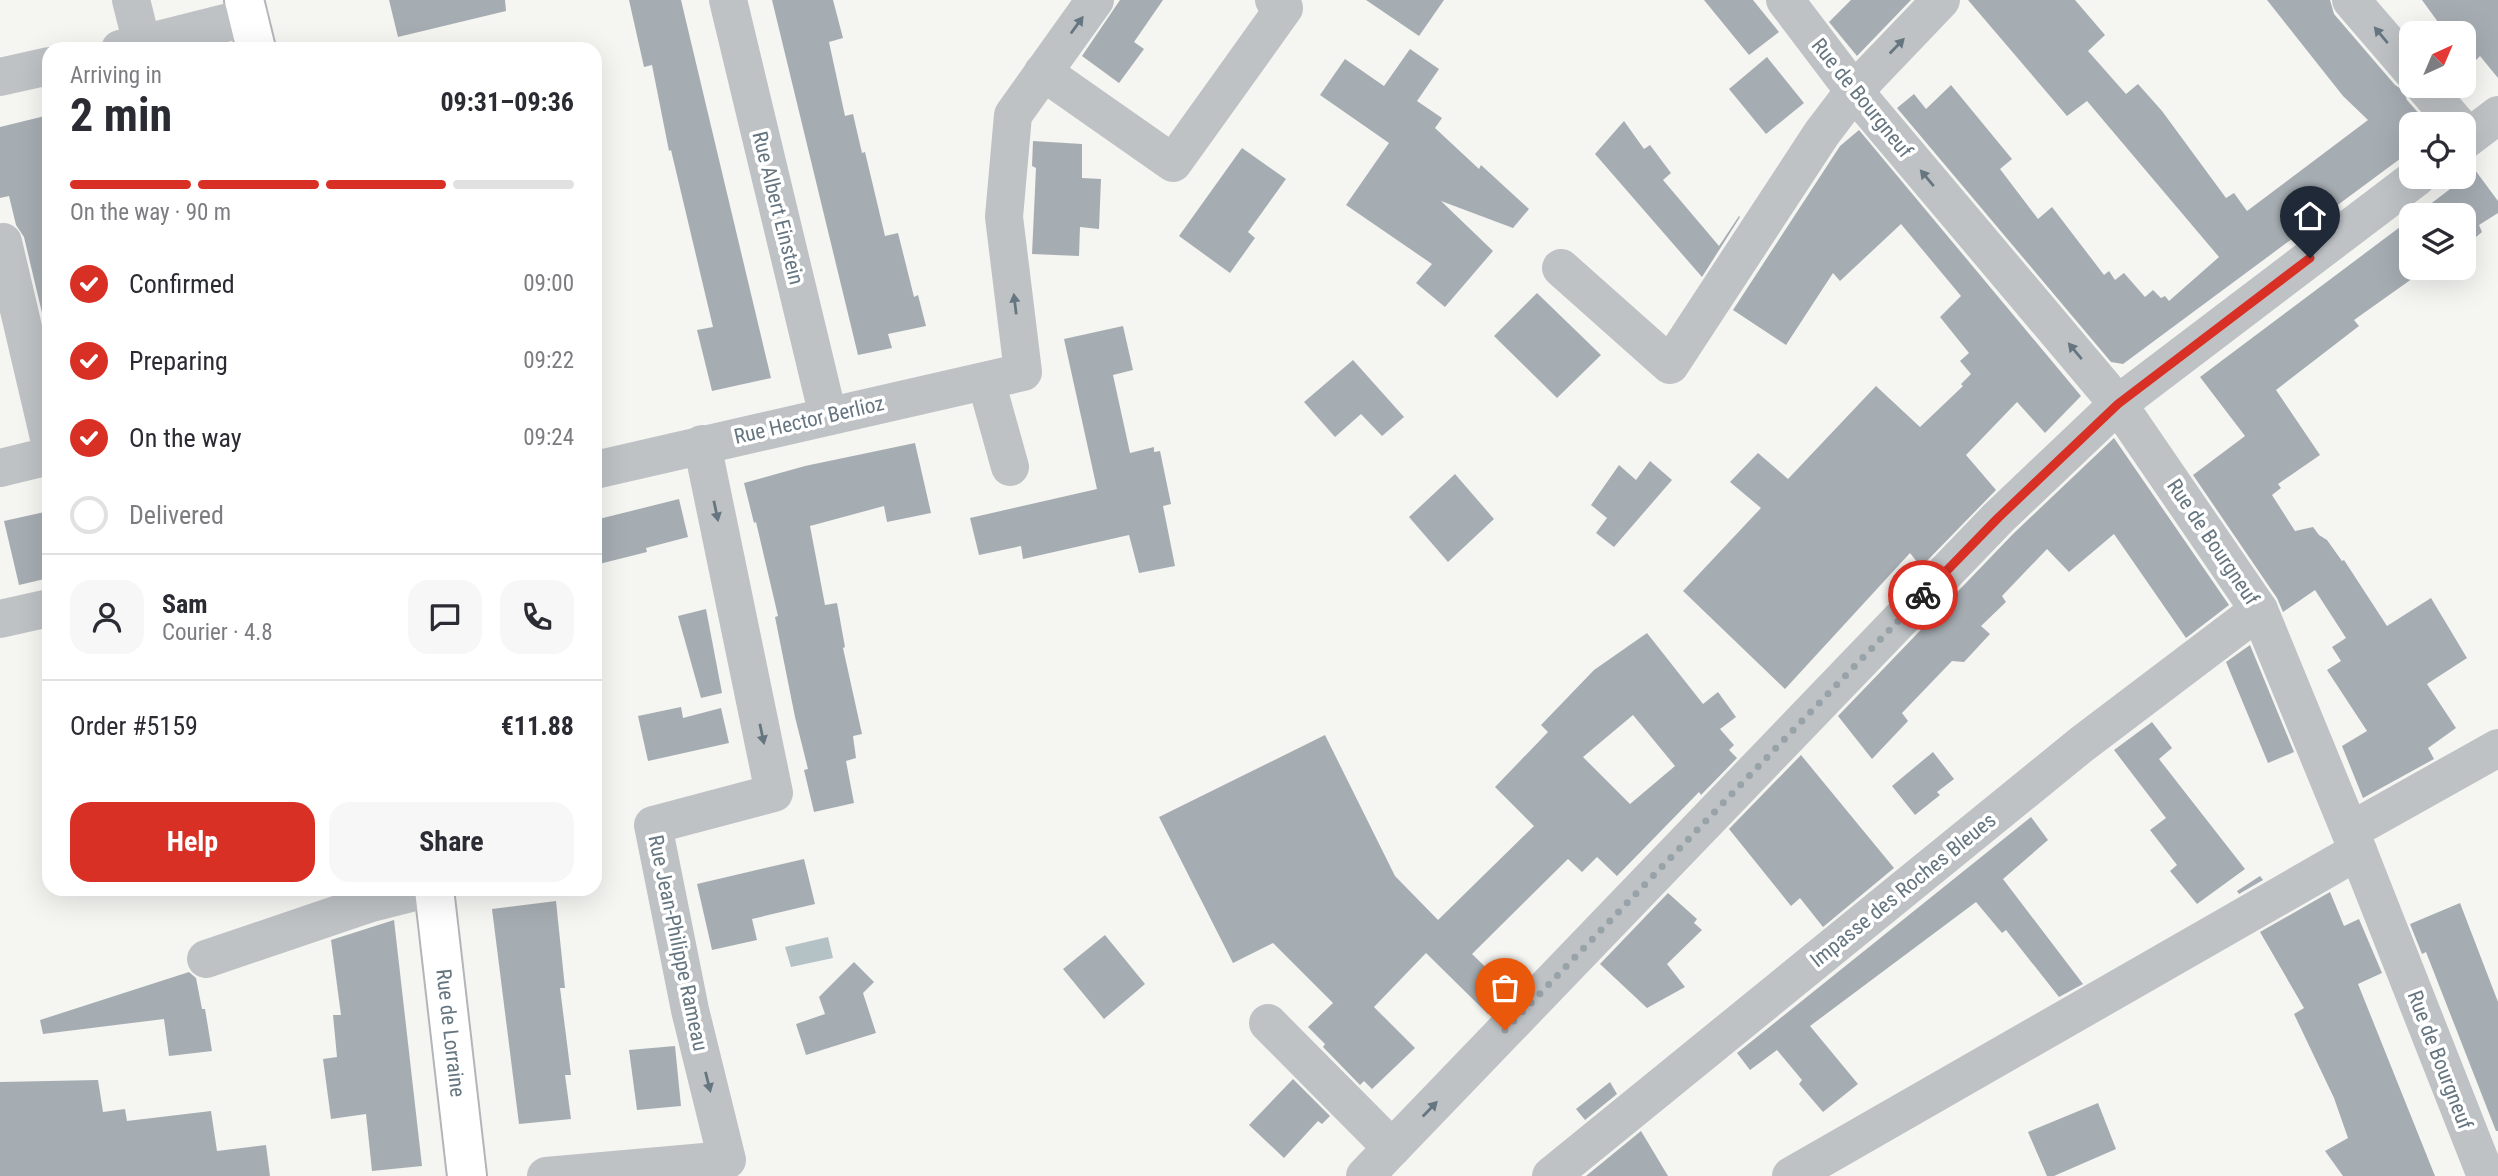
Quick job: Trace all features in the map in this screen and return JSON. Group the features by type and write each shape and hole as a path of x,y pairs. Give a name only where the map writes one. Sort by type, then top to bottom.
{"main road":[{"name":"Rue de Lorraine","path":"435,896 467,1176"}],"street":[{"path":"131,0 131,42"},
{"name":"Rue Albert Einstein","path":"728,0 828,416"},
{"path":"1095,0 1043,72 1173,163 1284,8 1274,0"},
{"name":"Rue de Bourgneuf","path":"1785,0 1854,91 2118,404 2259,610 2354,841 2486,1176"},
{"path":"1561,268 1670,366 1822,133 1854,91 1941,0"},
{"path":"2351,0 2399,56"},
{"path":"151,42 250,22"},
{"path":"0,77 42,68"},
{"name":"Rue Hector Berlioz","path":"602,468 1023,372 1003,217 1013,115 1043,72"},
{"path":"2434,98 2445,112"},
{"path":"2476,127 2498,115"},
{"path":"1366,1176 1998,518 2118,404 2401,189"},
{"path":"0,243 3,242 42,408"},
{"path":"986,381 1010,467"},
{"name":"Rue Jean-Philippe Rameau","path":"546,1176 727,1160 690,1010 653,825 774,793 702,444"},
{"path":"0,468 42,458"},
{"path":"1,616 42,609"},
{"name":"Impasse des Roches Bleues","path":"1551,1176 2082,744 2259,610"},
{"path":"1791,1176 2354,841 2498,748"},
{"path":"206,960 400,896"},
{"path":"1268,1023 1392,1148"}],"shaded area":[{"path":"828,937 833,958 791,967 785,947"}],"building":[{"path":"389,0 505,0 506,11 398,37"},
{"path":"629,0 681,0 771,378 712,391 697,330 713,327 671,150 669,151 652,65 644,67"},
{"path":"772,0 833,0 843,38 829,42 845,116 853,114 885,236 898,233 914,297 918,295 926,326 888,334 892,348 858,355"},
{"path":"1120,0 1163,0 1134,42 1144,49 1119,83 1082,56"},
{"path":"1366,0 1444,0 1419,36"},
{"path":"1704,0 1753,0 1779,32 1749,55"},
{"path":"1851,0 1911,0 1857,56 1829,22"},
{"path":"1968,0 2075,0 2105,35 2088,51 2126,94 2138,84 2162,111 2226,198 2234,193 2247,211 2368,120 2343,96 2267,0 2330,0 2334,14 2399,88 2399,98 2406,98 2418,112 2399,112 2399,160 2123,364 2111,362 1897,108 1914,94 1926,109 1951,85 2012,159 2000,169 2038,219 2052,207 2104,275 2109,271 2115,280 2124,273 2145,297 2153,290 2169,301 2219,257 2087,101 2067,116"},
{"path":"2422,0 2498,0 2498,78 2480,56 2476,60 2476,21 2437,21"},
{"path":"1410,49 1439,69 1417,101 1442,118 1435,128 1479,169 1481,165 1529,209 1513,228 1441,201 1493,251 1445,307 1416,283 1432,264 1346,205 1389,143 1320,95 1345,59 1384,86"},
{"path":"1767,57 1804,103 1766,134 1729,89"},
{"path":"42,117 42,313 24,237 16,225 9,196 0,198 0,127"},
{"path":"1624,121 1644,149 1650,145 1671,173 1663,180 1719,246 1740,217 1702,277 1595,154"},
{"path":"1859,130 2081,396 2045,433 2017,402 1966,455 1996,490 1921,567 1910,553 1785,689 1683,591 1761,508 1730,482 1758,453 1788,479 1876,386 1920,427 1963,386 1961,384 1971,374 1960,361 1969,353 1940,317 1961,296 1901,224 1840,281 1833,273 1786,345 1733,310 1840,146"},
{"path":"1033,141 1082,144 1082,178 1101,179 1099,229 1080,227 1079,256 1032,254 1036,168 1032,166"},
{"path":"1242,148 1286,179 1248,232 1255,238 1230,273 1179,236"},
{"path":"2476,171 2498,201 2498,213 2479,225 2482,232 2476,237 2476,203 2432,203 2450,189 2476,189"},
{"path":"2399,228 2399,280 2410,280 2354,320 2359,326 2276,390 2320,455 2278,484 2281,488 2272,495 2295,531 2313,527 2327,540 2342,561 2344,560 2387,626 2431,598 2467,658 2427,684 2456,728 2428,748 2434,759 2363,798 2342,746 2367,731 2327,670 2341,661 2332,647 2346,638 2315,590 2283,612 2277,598 2193,475 2245,436 2200,377"},
{"path":"1537,293 1601,355 1557,398 1494,336"},
{"path":"1123,326 1133,370 1113,375 1130,453 1154,447 1154,452 1160,451 1171,504 1163,506 1175,566 1139,573 1129,535 1023,559 1021,546 979,555 970,518 1097,489 1064,339"},
{"path":"1353,360 1404,417 1382,436 1361,414 1335,437 1304,402"},
{"path":"2114,438 2229,605 2186,638 2114,534 2069,572 2047,549 2002,596 2006,602 1981,626 1990,634 1964,662 1952,661 1902,713 1908,721 1872,759 1838,716 2013,534"},
{"path":"915,443 931,513 887,522 884,506 810,526 825,605 837,603 845,647 843,648 862,734 853,736 856,758 846,761 854,803 814,812 804,770 808,769 775,617 778,616 744,483 805,466"},
{"path":"1650,461 1672,480 1614,547 1596,533 1607,518 1591,505 1619,465 1636,480"},
{"path":"1455,474 1494,519 1448,562 1409,517"},
{"path":"679,499 688,537 646,548 647,552 602,563 602,518"},
{"path":"42,513 42,580 19,585 4,521"},
{"path":"706,609 722,693 701,698 678,616"},
{"path":"1647,633 1703,704 1718,692 1736,717 1720,729 1734,745 1729,750 1737,758 1701,795 1699,792 1617,876 1597,857 1582,872 1568,859 1472,954 1510,991 1488,1014 1426,953 1374,1007 1415,1048 1372,1089 1364,1081 1360,1085 1323,1047 1325,1044 1308,1027 1333,1003 1273,943 1233,963 1159,817 1325,735 1395,876 1438,920 1534,826 1495,787 1548,732 1541,725 1594,670","holes":["1633,715 1675,766 1630,804 1583,757"]},
{"path":"2250,645 2294,752 2268,763 2226,662"},
{"path":"681,707 683,718 721,708 729,743 648,761 638,716"},
{"path":"2152,722 2172,748 2159,759 2245,869 2197,904 2170,871 2177,865 2150,830 2166,818 2114,750"},
{"path":"1933,752 1954,779 1937,792 1940,795 1915,815 1892,786"},
{"path":"1801,755 1894,868 1823,927 1800,898 1791,906 1729,829"},
{"path":"2031,817 2048,840 2003,879 2083,984 2059,997 2006,930 2002,933 1976,902 1810,1026 1858,1084 1823,1112 1799,1084 1802,1080 1777,1050 1750,1070 1737,1053"},
{"path":"804,859 815,904 752,919 757,940 712,950 697,884"},
{"path":"2260,876 2263,880 2239,894 2237,891"},
{"path":"2330,892 2344,926 2359,919 2382,973 2358,984 2435,1176 2343,1176 2325,1151 2348,1138 2334,1098 2294,1014 2304,1008 2260,932"},
{"path":"1668,893 1697,919 1694,923 1702,930 1667,964 1685,987 1647,1008 1600,964"},
{"path":"556,901 565,988 560,988 571,1075 565,1075 571,1119 519,1124 492,909"},
{"path":"2460,903 2498,1002 2498,1131 2426,952 2422,954 2410,924"},
{"path":"394,920 422,1166 372,1171 366,1114 331,1119 323,1059 337,1057 333,1015 341,1015 331,940"},
{"path":"1105,935 1145,984 1104,1019 1063,969"},
{"path":"854,962 874,982 863,993 876,1033 806,1055 796,1024 825,1014 819,997"},
{"path":"189,972 196,978 202,1009 205,1009 212,1051 169,1056 164,1019 43,1034 40,1020"},
{"path":"675,1046 681,1106 637,1110 629,1050"},
{"path":"1293,1079 1330,1116 1322,1124 1318,1121 1284,1158 1249,1125"},
{"path":"98,1080 103,1112 125,1109 127,1121 211,1111 217,1151 266,1145 270,1176 0,1176 0,1082"},
{"path":"1610,1082 1617,1094 1585,1120 1576,1109"},
{"path":"2098,1103 2116,1149 2054,1176 2047,1176 2028,1132"},
{"path":"1641,1131 1668,1176 1586,1176"}],"way so far":[{"path":"1505,1030 1923,595"}],"route":[{"path":"1923,595 1998,518 2118,404 2310,258"}]}
